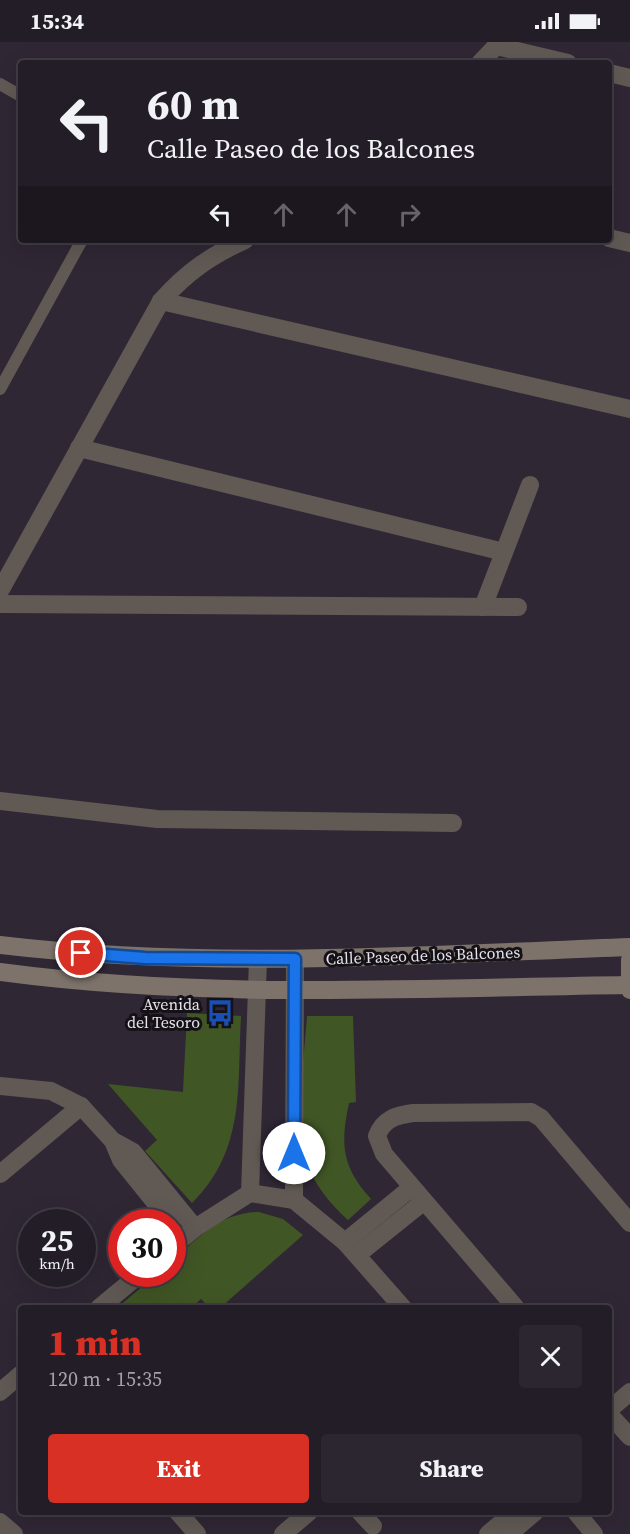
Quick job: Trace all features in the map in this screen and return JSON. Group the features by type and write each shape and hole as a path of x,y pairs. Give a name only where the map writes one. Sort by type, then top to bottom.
{"main road":[{"name":"Calle Paseo de los Balcones","path":"0,945 145,958 258,959 630,947"},
{"path":"629,988 630,960"},
{"name":"Calle Paseo de los Balcones","path":"0,972 38,977 258,990 629,988"}],"street":[{"path":"483,60 498,44 557,60"},
{"path":"612,74 630,78"},
{"path":"612,239 630,243"},
{"path":"0,591 161,301 185,274 224,249 238,243"},
{"path":"161,301 630,409"},
{"path":"79,448 504,552"},
{"path":"483,607 530,485"},
{"path":"0,604 518,607"},
{"path":"0,801 156,819 453,822"},
{"path":"250,1193 258,959"},
{"path":"294,1200 295,959"},
{"path":"0,1086 51,1091 81,1106 113,1142 133,1152 166,1209"},
{"path":"0,1174 81,1106"},
{"path":"513,1305 417,1195 379,1145 380,1128 387,1121 399,1114 413,1113 531,1112 541,1118 630,1223"},
{"path":"186,1228 250,1193 294,1200 351,1248 400,1305"},
{"path":"351,1248 417,1195"},
{"path":"103,1305 124,1287"},
{"path":"0,1392 18,1377"},
{"path":"612,1409 630,1392"},
{"path":"612,1416 630,1437"},
{"path":"181,1515 197,1534"},
{"path":"283,1534 305,1515"},
{"path":"363,1515 373,1526"},
{"path":"488,1534 510,1515"},
{"path":"508,1534 531,1515"},
{"path":"578,1515 594,1534"},
{"path":"0,1522 14,1534"}],"lane":[{"path":"0,84 18,94"},
{"path":"0,389 80,243"}],"green space":[{"path":"187,1013 241,1016 238,1092 230,1139 222,1161 209,1183 192,1203 145,1151 157,1140 108,1084 183,1092"},
{"path":"307,1016 353,1016 356,1102 349,1103 344,1143 349,1166 371,1199 348,1220 321,1189 310,1171 303,1151 300,1104"},
{"path":"259,1212 283,1219 303,1235 223,1305 207,1305 201,1299 194,1305 121,1305 142,1287 186,1287 186,1249 212,1227 233,1217"}],"place":[{"name":"Avenida del Tesoro","path":"220,1013"}],"route":[{"path":"81,953 145,958 295,959 294,1153"}]}
